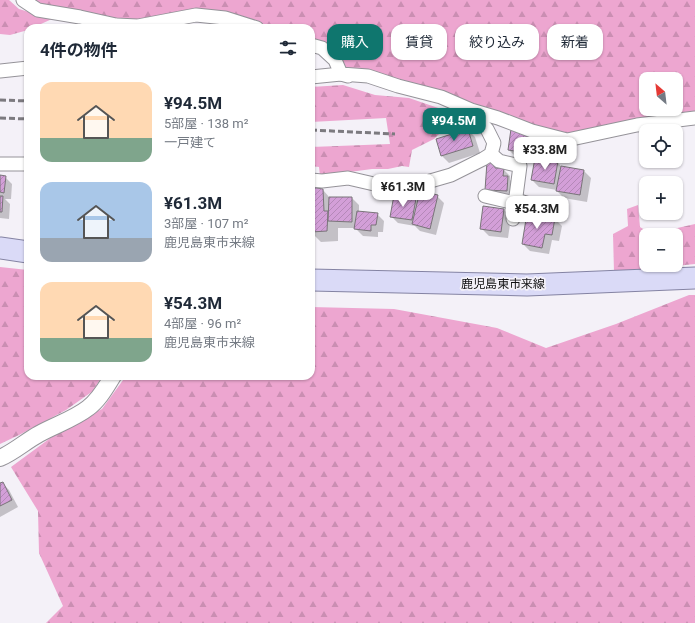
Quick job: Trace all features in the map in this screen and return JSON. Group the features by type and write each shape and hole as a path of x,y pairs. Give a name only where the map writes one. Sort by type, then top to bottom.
{"main road":[{"path":"0,248 24,251"},
{"name":"鹿児島東市来線","path":"315,280 527,285 695,278"}],"street":[{"path":"23,0 38,10 112,24"},
{"path":"149,24 196,15 225,18 244,24"},
{"path":"315,46 322,48 335,60 341,74 381,88 410,92 440,102 477,118 487,129 494,143 491,154 483,159 451,175 413,186 374,184 348,178 315,180"},
{"path":"0,71 24,68"},
{"path":"315,77 341,74 368,76 398,86 441,97 471,110 498,118 532,131 567,140 637,125 695,118"},
{"path":"491,154 499,161 520,166 513,219"},
{"path":"0,164 24,164"},
{"path":"485,196 516,201 546,209"},
{"path":"0,458 39,434 89,407 101,395 110,380"}],"green space":[{"path":"0,0 9,0 19,9 52,19 41,24 24,24 24,31 10,35 0,34"},
{"path":"18,0 695,0 695,114 567,136 344,69 333,60 383,60 383,24 327,24 327,55 315,44 315,24 255,24 226,15 135,23"},
{"path":"343,85 375,95 409,98 447,111 444,129 434,139 412,150 409,167 402,166 388,169 372,169 320,176 319,167 315,166 315,147 390,144 386,118 315,122 315,87"},
{"path":"638,205 640,227 642,228 639,228 639,270 614,272 613,234 628,226 627,209"},
{"path":"695,224 695,264 683,265 683,228 677,228"},
{"path":"0,267 24,270 24,380 100,380 93,391 66,410 0,444"},
{"path":"689,295 695,295 695,623 46,623 63,606 39,553 38,511 11,467 64,428 102,409 123,380 315,380 315,307 394,309 497,328 546,348 616,324"}],"building":[{"path":"468,129 473,146 441,156 436,139"},
{"path":"511,129 552,140 551,151 547,151 546,156 508,150"},
{"path":"535,158 558,161 554,184 531,180"},
{"path":"487,162 495,163 495,168 504,168 503,176 508,176 507,191 485,190"},
{"path":"561,166 584,170 580,195 556,191"},
{"path":"0,175 6,176 4,193 0,192"},
{"path":"315,188 323,189 324,211 328,211 327,231 315,232"},
{"path":"424,192 438,195 430,229 412,224 419,195 423,196"},
{"path":"394,195 416,199 412,220 390,217"},
{"path":"0,196 3,196 2,212 0,212"},
{"path":"329,197 352,197 352,222 328,221"},
{"path":"483,206 504,209 501,232 480,229"},
{"path":"357,211 378,213 376,225 371,225 371,231 354,229"},
{"path":"527,213 555,218 552,235 545,234 542,248 522,244"},
{"path":"3,482 12,500 0,506 0,483"}],"railway":[{"path":"0,100 24,101"},
{"path":"0,118 24,119"},
{"path":"315,130 395,134"}]}
